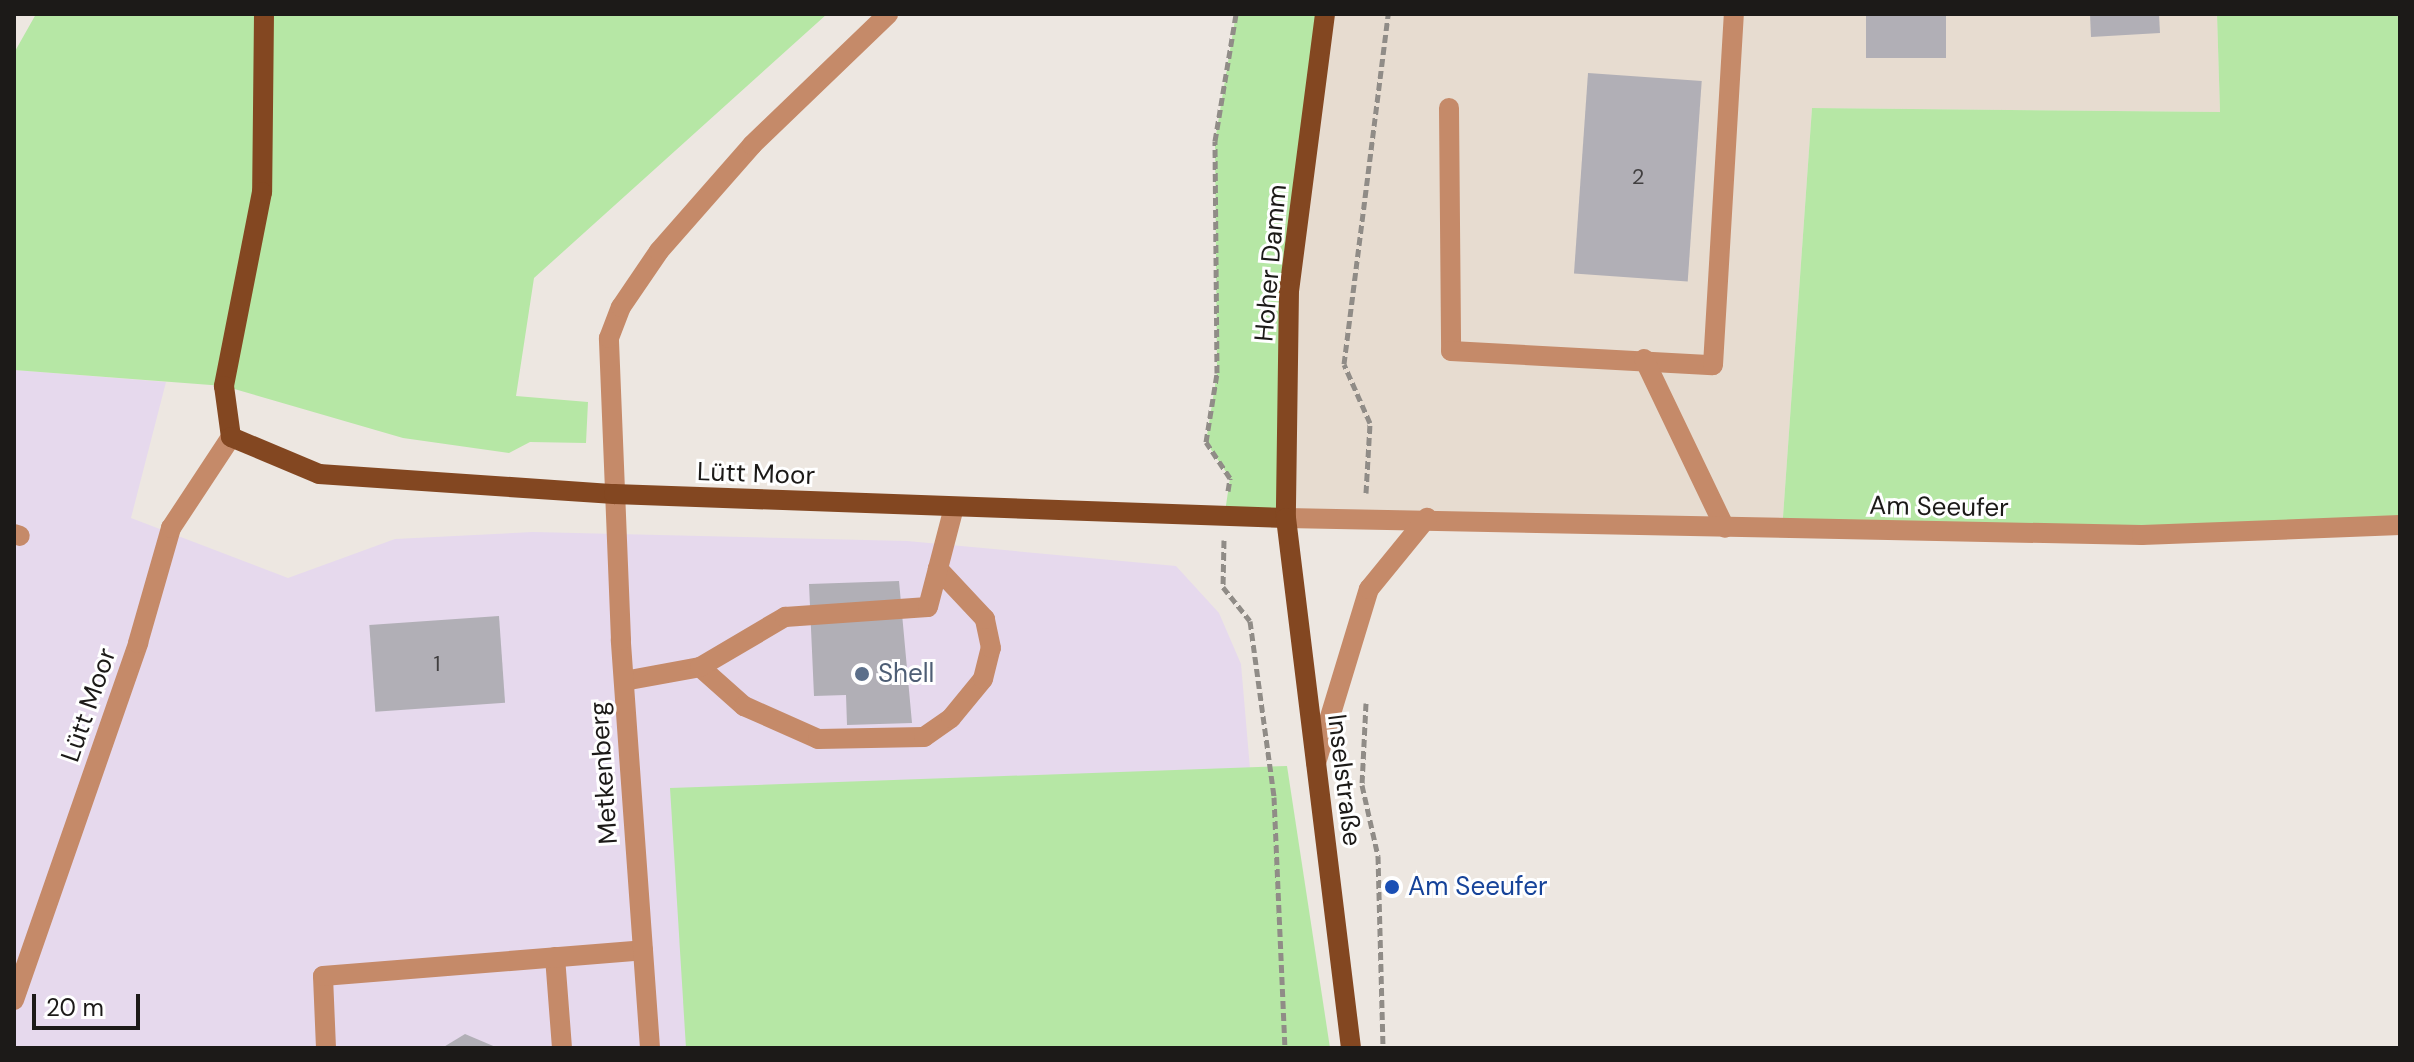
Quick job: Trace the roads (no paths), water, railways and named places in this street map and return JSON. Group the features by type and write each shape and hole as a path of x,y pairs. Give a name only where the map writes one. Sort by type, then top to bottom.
{"main road":[{"path":"231,437 224,386 262,192 264,14"},
{"name":"Hoher Damm","path":"1286,518 1289,290 1325,14"},
{"name":"Lütt Moor","path":"231,437 319,474 614,494 1224,519 1286,518"},
{"name":"Inselstraße","path":"1286,518 1351,1048"}],"street":[{"name":"Metkenberg","path":"650,1048 624,681 609,350 621,307 659,251 752,145 888,14"},
{"path":"1449,108 1451,351 1713,365 1734,14"},
{"path":"1644,359 1725,528"},
{"name":"Lütt Moor","path":"14,1000 138,643 171,528 231,437"},
{"path":"624,681 700,667 785,617 928,607 954,507"},
{"name":"Am Seeufer","path":"1286,518 1365,516 1725,528 2142,535 2400,525"},
{"path":"1316,763 1369,589 1427,518"},
{"path":"700,667 744,706 818,739 924,737 951,718 983,679 991,648 985,619 938,569"},
{"path":"326,1048 323,976 643,950"},
{"path":"555,957 562,1048"}],"place":[{"name":"Shell","path":"862,674"},
{"name":"Am Seeufer","path":"1392,887"}]}
